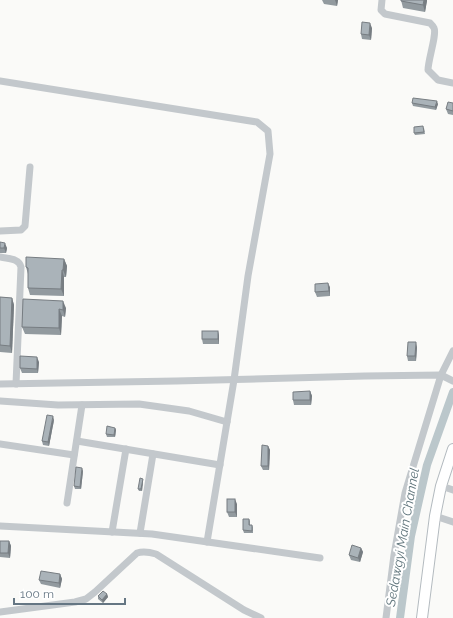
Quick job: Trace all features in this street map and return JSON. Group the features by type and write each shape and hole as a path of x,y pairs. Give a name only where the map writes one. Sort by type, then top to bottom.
{"street":[{"path":"382,0 381,10 385,14 430,22 434,28 435,35 428,60 428,70 438,80 453,84"},
{"path":"0,81 257,122 268,131 270,154 248,276 234,380 207,542"},
{"path":"0,232 21,230 24,226 30,167"},
{"path":"0,257 18,261 21,267 16,354 16,384"},
{"path":"386,618 394,555 405,493 441,375 453,351"},
{"path":"0,384 441,375 451,380"},
{"path":"0,401 58,405 139,404 189,411 227,422"},
{"path":"67,503 82,405"},
{"path":"77,441 220,465"},
{"path":"0,444 74,455"},
{"path":"112,532 126,449"},
{"path":"422,618 440,486 453,449"},
{"path":"140,533 153,454"},
{"path":"440,486 453,490"},
{"path":"435,516 453,522"},
{"path":"0,526 140,533 320,558"},
{"path":"0,612 75,602 86,598 95,592 136,553 142,551 156,554 244,610 261,618"}],"building":[{"path":"401,0 424,0 423,5"},
{"path":"362,22 370,23 369,35 361,34"},
{"path":"413,98 437,101 435,107 412,103"},
{"path":"448,102 453,103 453,111 446,109"},
{"path":"423,126 424,132 414,133 414,127"},
{"path":"0,242 5,243 4,248 0,248"},
{"path":"26,257 64,259 61,289 28,288 28,268 26,267"},
{"path":"328,283 329,291 315,292 315,284"},
{"path":"0,297 12,298 10,346 0,345"},
{"path":"23,299 63,301 63,310 59,309 59,328 22,327"},
{"path":"202,331 218,331 218,339 202,339"},
{"path":"408,342 416,342 415,356 407,356"},
{"path":"20,356 37,357 37,369 20,368"},
{"path":"310,391 310,400 293,400 293,392"},
{"path":"47,415 53,416 48,442 42,441"},
{"path":"107,426 115,428 114,435 106,434"},
{"path":"262,445 268,446 268,466 261,466"},
{"path":"76,467 82,468 80,487 74,486"},
{"path":"140,478 143,479 141,489 138,489"},
{"path":"227,499 235,499 235,512 227,512"},
{"path":"243,519 249,519 249,525 252,525 252,531 243,530"},
{"path":"0,541 9,541 8,553 0,553"},
{"path":"352,545 361,548 358,558 349,555"},
{"path":"41,571 60,574 59,583 39,580"},
{"path":"103,591 107,594 102,600 98,596"}],"waterway":[{"name":"Sedawgyi Main Channel","path":"400,618 411,536 427,465 453,392"}]}
